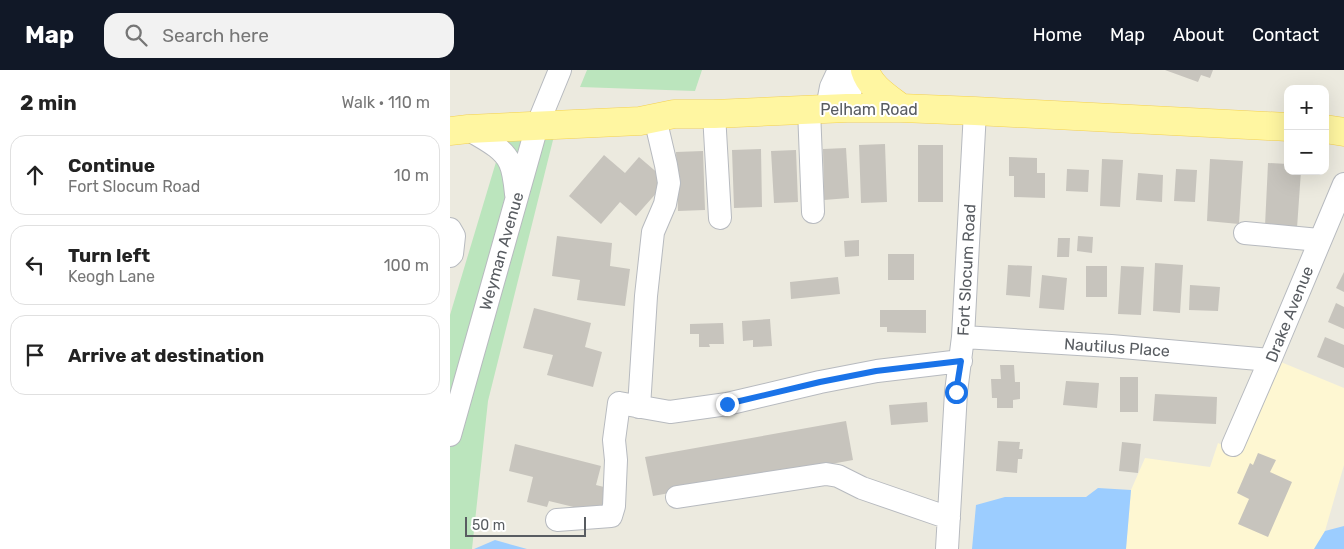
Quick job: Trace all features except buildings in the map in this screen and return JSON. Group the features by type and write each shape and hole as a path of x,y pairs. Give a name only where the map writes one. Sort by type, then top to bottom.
{"main road":[{"path":"866,70 868,79 901,108"},
{"name":"Pelham Road","path":"459,130 640,121 674,114 714,114 828,108 975,111 1284,127"},
{"path":"1329,130 1344,132"}],"street":[{"name":"Weyman Avenue","path":"450,435 536,126 560,70"},
{"path":"813,212 830,88 839,70"},
{"path":"828,108 855,70"},
{"name":"Fort Slocum Road","path":"947,549 956,392 963,337 975,111"},
{"path":"714,114 720,218"},
{"path":"557,520 611,516 614,506 616,460 614,440 629,405 646,296 653,232 665,204 669,183 655,118"},
{"path":"459,130 504,153 510,163 514,176 516,198"},
{"name":"Drake Avenue","path":"1233,445 1344,184"},
{"path":"450,229 454,236 452,254 450,256"},
{"path":"1244,233 1320,240"},
{"name":"Nautilus Place","path":"963,337 1111,346 1270,360"},
{"path":"629,405 670,412 727,404 876,371 961,361"},
{"path":"677,497 826,474 838,476 862,488 949,518"}],"shaded area":[{"path":"1276,360 1344,388 1344,465 1325,531 1314,549 1126,549 1131,490 1145,458 1210,467 1218,443 1237,452"}],"green space":[{"path":"587,70 702,70 695,91 580,87"},
{"path":"556,128 488,401 472,549 450,549 450,315 499,152 467,131"}],"water":[{"path":"1098,488 1131,490 1126,549 972,549 976,505 1005,497 1086,497"},
{"path":"1344,526 1344,549 1314,549 1325,531"},
{"path":"495,540 527,549 474,549"}],"route":[{"path":"727,404 876,371 961,361 956,392"}]}
